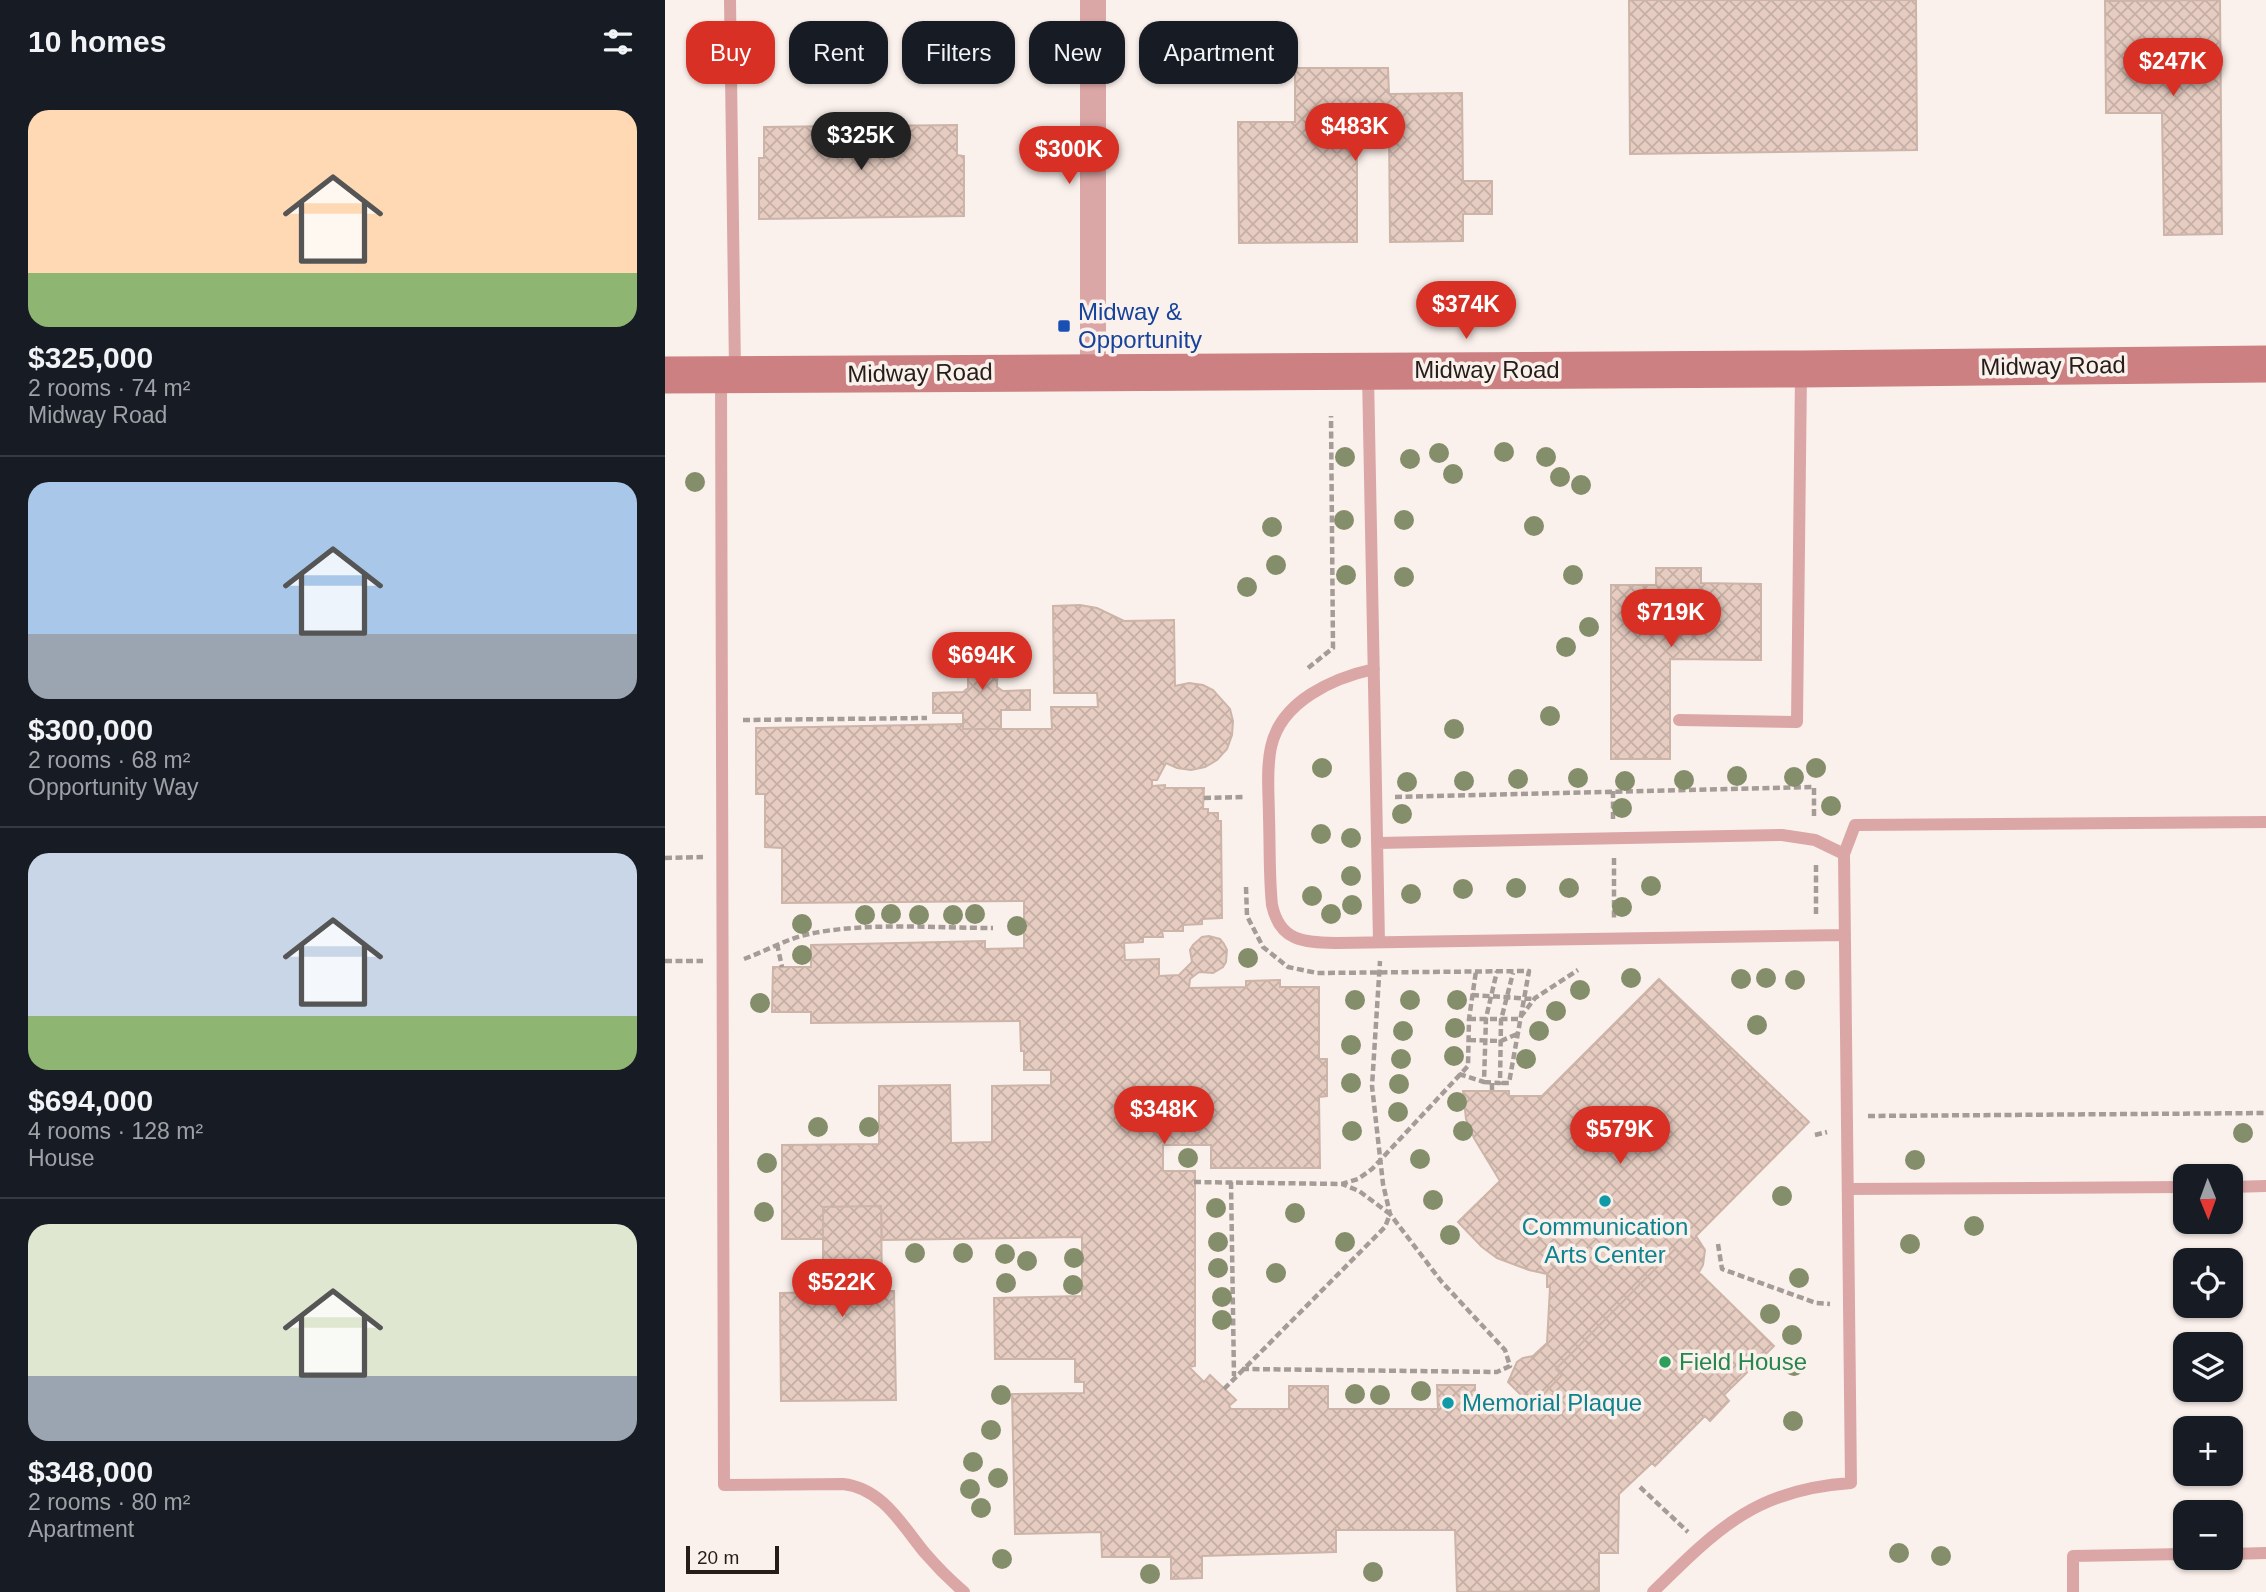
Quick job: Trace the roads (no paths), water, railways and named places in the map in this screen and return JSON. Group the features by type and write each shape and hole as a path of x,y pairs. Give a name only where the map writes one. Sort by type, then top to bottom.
{"main road":[{"name":"Midway Road","path":"665,375 1801,369 2266,363"}],"street":[{"path":"1093,0 1093,372"}],"lane":[{"path":"730,0 728,375 722,720 724,1485 859,1486 881,1500 933,1562 964,1592"},
{"path":"1679,720 1797,722 1801,369"},
{"path":"1368,371 1379,942"},
{"path":"1374,669 1336,679 1315,692 1292,711 1278,729 1272,745 1269,763 1270,881 1275,918 1283,930 1294,938 1317,943 1845,935"},
{"path":"1653,1592 1701,1544 1735,1518 1766,1501 1809,1488 1851,1483 1844,854 1854,825 2266,822"},
{"path":"1377,843 1782,835 1810,838 1844,854"},
{"path":"2243,1187 2266,1186"},
{"path":"1848,1189 2173,1187"},
{"path":"2243,1553 2266,1553"},
{"path":"2073,1592 2073,1556 2173,1554"}],"place":[{"name":"Midway & Opportunity","path":"1064,326"},
{"name":"Communication Arts Center","path":"1605,1201"},
{"name":"Field House","path":"1665,1362"},
{"name":"Memorial Plaque","path":"1448,1403"}]}
